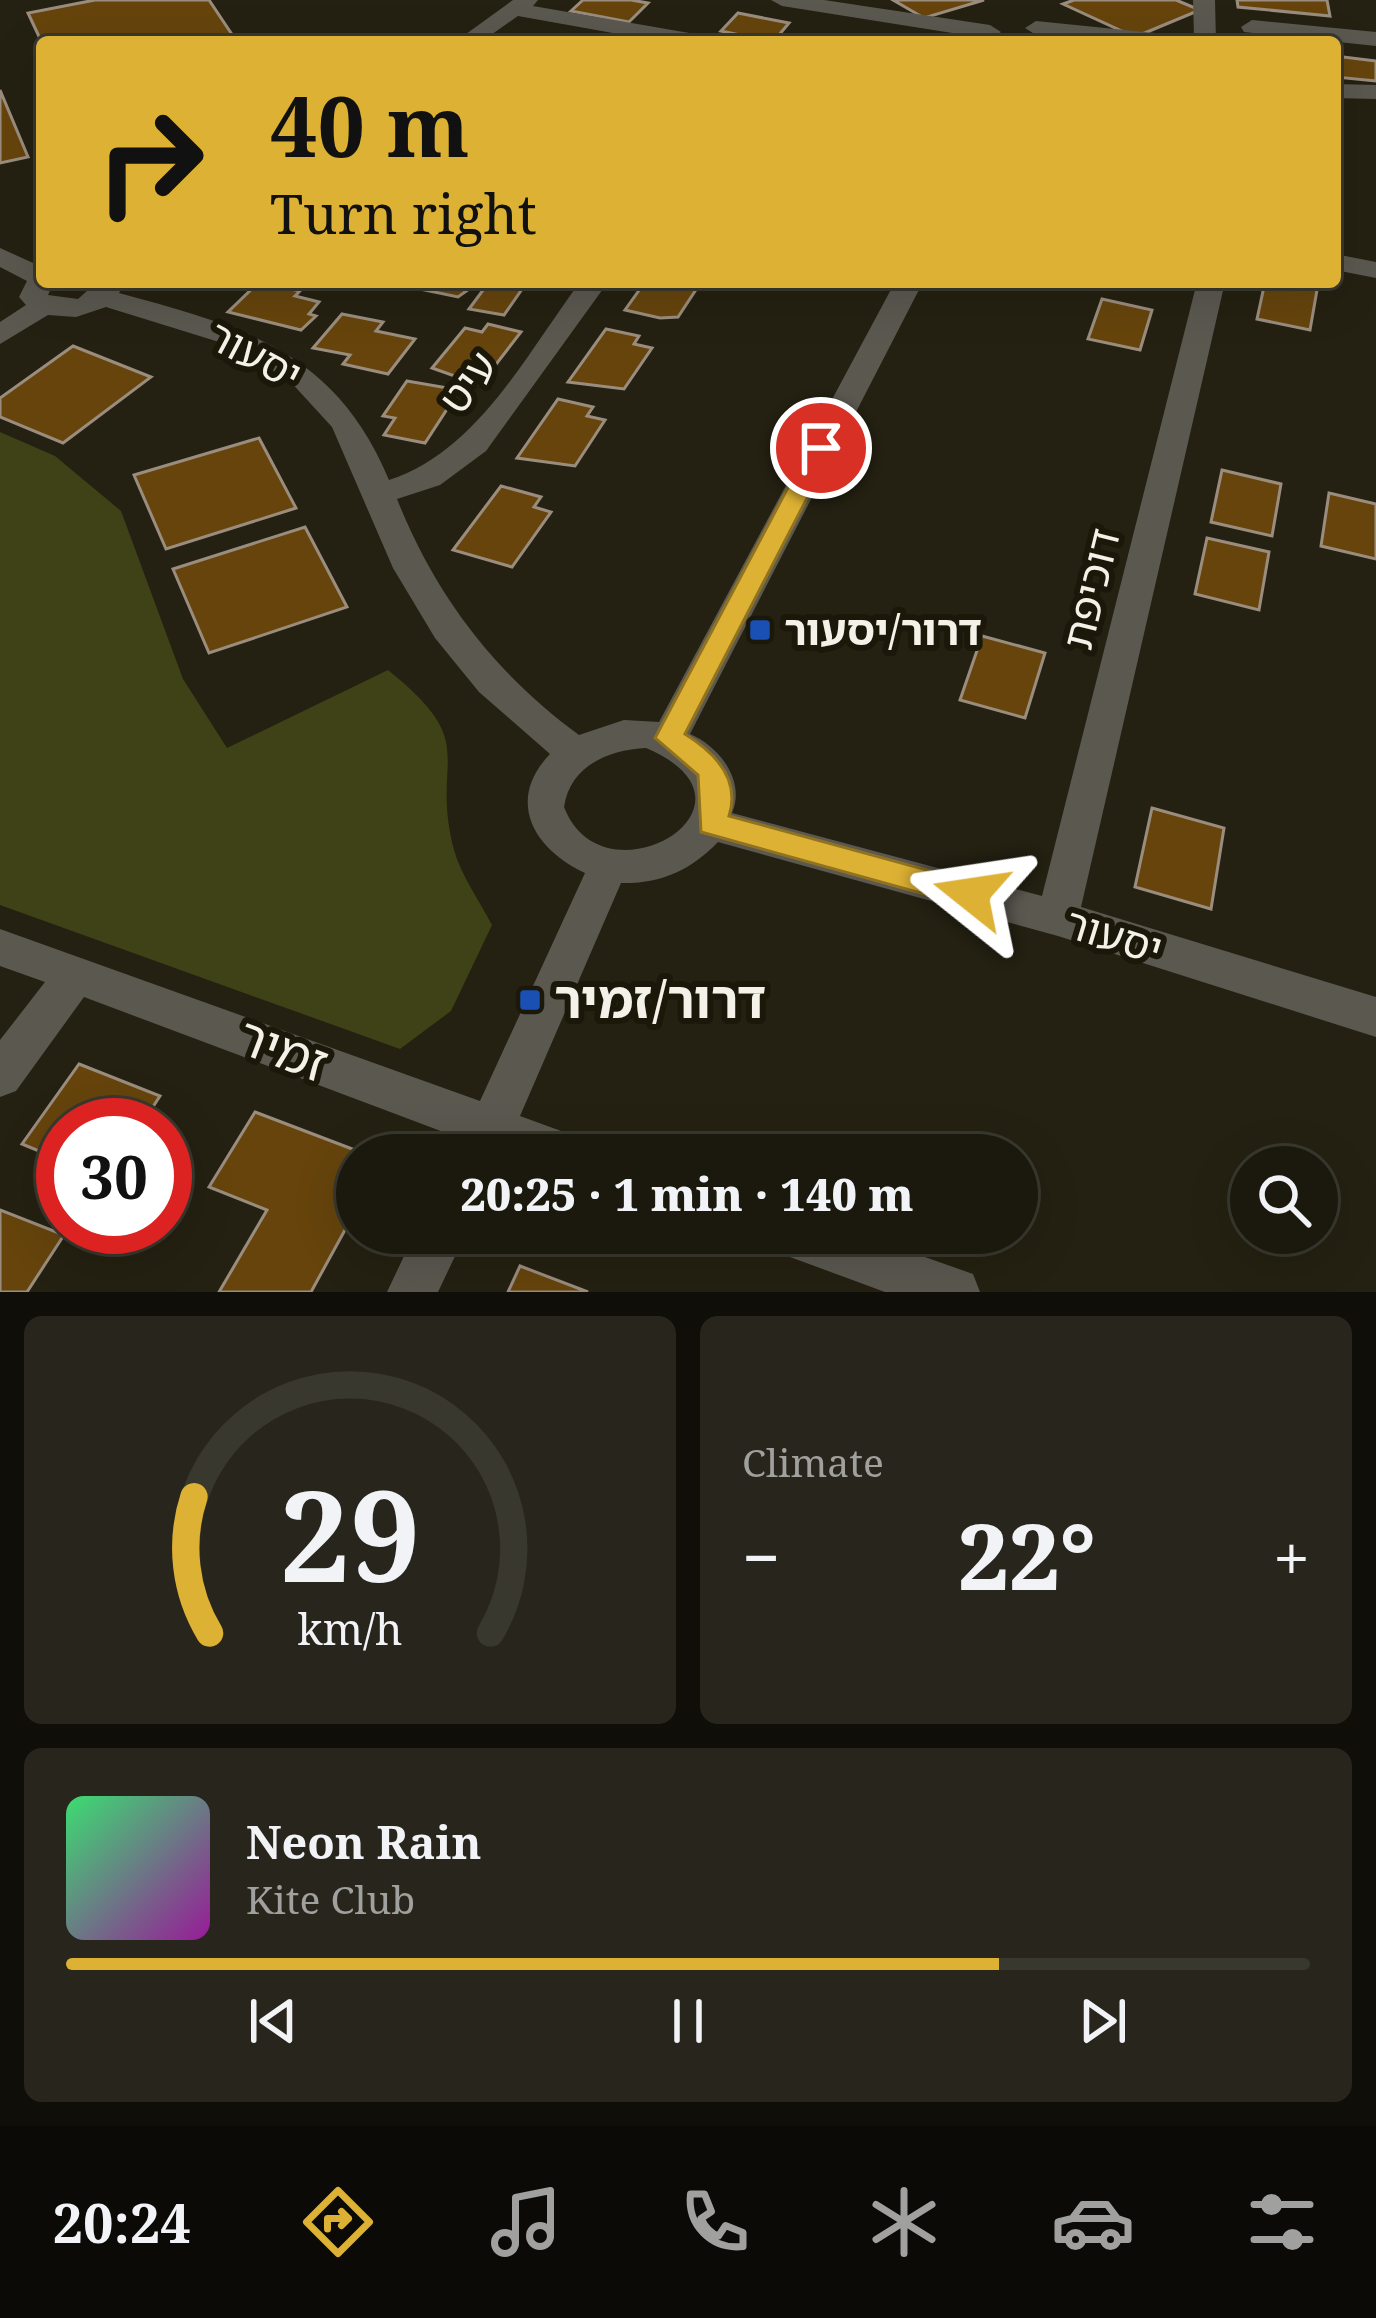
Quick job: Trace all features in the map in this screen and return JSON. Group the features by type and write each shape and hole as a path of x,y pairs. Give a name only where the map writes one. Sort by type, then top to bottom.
{"street":[{"path":"782,0 990,32"},
{"path":"1204,0 1205,36"},
{"path":"475,36 521,5 671,36"},
{"path":"1034,25 1132,36"},
{"path":"1252,27 1376,39"},
{"path":"1341,91 1376,92"},
{"path":"0,256 36,283"},
{"path":"1341,263 1376,270"},
{"path":"0,335 42,288 74,308 107,290"},
{"name":"עיט","path":"379,494 429,478 475,444 590,288"},
{"path":"669,738 905,288"},
{"name":"דוכיפת","path":"1058,918 1210,288"},
{"name":"יסעור","path":"107,290 199,324 297,372 352,429 396,538 459,648 503,697 574,751"},
{"path":"609,734 669,738 702,758 712,773 718,807 712,824 688,850 651,866 609,865 570,847 548,816 550,781 574,751 609,734"},
{"name":"יסעור","path":"712,824 1058,918 1376,1016"},
{"path":"490,1134 609,865"},
{"name":"זמיר","path":"0,947 77,973 467,1134"},
{"path":"0,1076 77,973"},
{"path":"412,1292 431,1254"},
{"path":"847,1254 955,1292"}],"green space":[{"path":"0,432 55,456 121,511 183,679 227,748 388,670 435,717 448,753 448,818 454,850 492,925 451,1011 400,1049 0,905"}],"building":[{"path":"95,0 209,0 233,36 39,36 28,13"},
{"path":"583,0 648,3 629,22 571,11"},
{"path":"893,0 984,0 924,18"},
{"path":"1074,0 1176,0 1200,10 1133,36 1063,4"},
{"path":"1237,0 1327,0 1330,16 1238,7"},
{"path":"738,13 789,23 778,36 721,31"},
{"path":"1341,57 1376,61 1376,81 1341,78"},
{"path":"0,90 28,157 0,163"},
{"path":"253,288 286,288 300,291 295,296 319,302 309,314 316,316 301,330 228,312"},
{"path":"415,288 471,288 458,297"},
{"path":"485,288 523,288 504,315 469,309"},
{"path":"641,288 697,288 678,317 625,310"},
{"path":"1264,288 1317,290 1310,330 1257,319"},
{"path":"1102,299 1152,310 1140,350 1088,339"},
{"path":"342,314 383,322 376,331 415,339 388,374 343,364 350,355 313,348"},
{"path":"488,324 521,332 480,385 432,368 465,328 482,332"},
{"path":"606,329 639,336 634,344 652,348 624,389 568,382"},
{"path":"73,346 151,377 63,443 0,417 0,398"},
{"path":"407,381 448,388 439,401 451,403 425,443 384,435 395,418 383,416"},
{"path":"558,399 593,407 587,416 605,420 575,466 517,458"},
{"path":"259,438 296,508 166,549 134,475"},
{"path":"1222,470 1281,484 1272,536 1211,522"},
{"path":"501,486 541,497 534,507 551,512 512,567 453,550"},
{"path":"1329,493 1376,504 1376,559 1321,546"},
{"path":"305,527 347,607 209,653 173,569"},
{"path":"1207,538 1269,552 1259,610 1195,594"},
{"path":"982,636 1045,653 1025,718 960,700"},
{"path":"1152,808 1224,828 1211,909 1135,887"},
{"path":"79,1064 160,1096 159,1098 55,1098"},
{"path":"255,1112 336,1143 336,1246 311,1292 219,1292 267,1210 209,1187"},
{"path":"36,1124 36,1150 22,1144"},
{"path":"0,1210 36,1224 36,1254 52,1254 27,1292 0,1292"},
{"path":"520,1266 588,1292 508,1292"}],"place":[{"name":"דרור/יסעור","path":"760,630"},
{"name":"דרור/זמיר","path":"530,1000"}],"route":[{"path":"821,448 669,738 702,758 712,773 718,807 712,824 971,894"}]}
